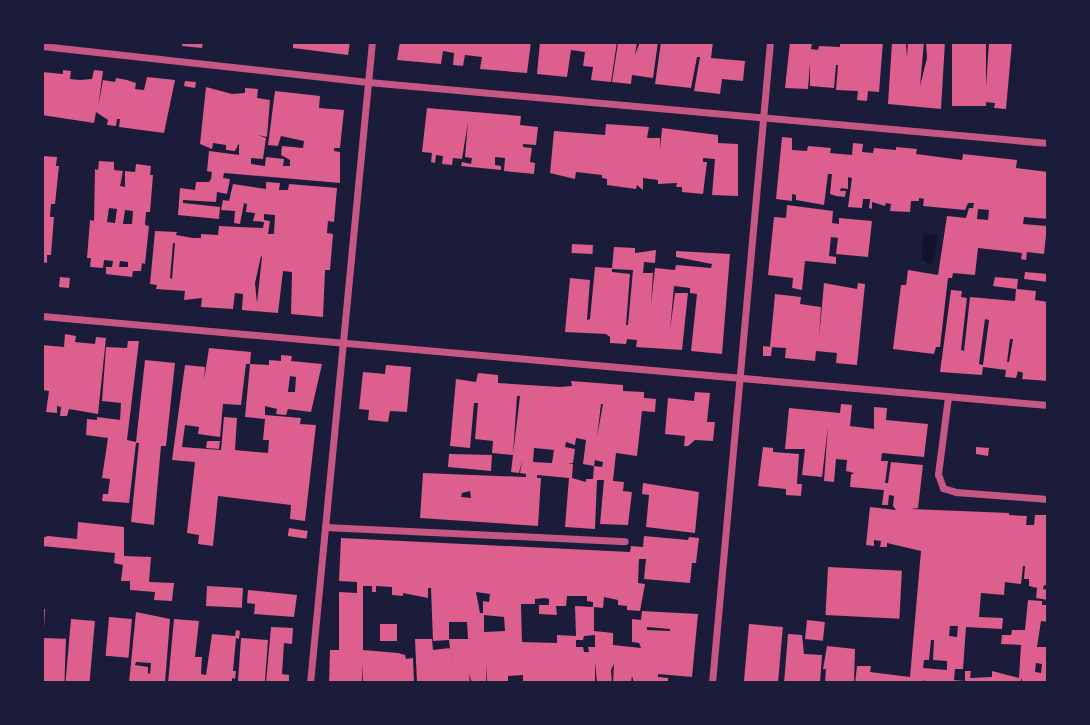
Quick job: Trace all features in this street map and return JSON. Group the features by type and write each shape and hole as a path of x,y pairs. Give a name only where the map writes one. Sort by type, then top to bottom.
{"street":[{"path":"310,683 372,42"},
{"path":"712,683 770,42"},
{"path":"42,46 368,82 1048,142"},
{"path":"42,316 1048,405"},
{"path":"948,397 938,474 943,488 956,492 1048,499"},
{"path":"326,527 625,541"}],"shaded area":[{"path":"924,233 937,235 934,261 930,265 921,259"}],"building":[{"path":"183,42 203,42 202,48 182,46"},
{"path":"293,42 350,42 348,55 293,48"},
{"path":"400,42 531,42 527,73 480,69 482,57 465,55 463,66 453,65 454,53 443,51 441,64 397,60"},
{"path":"540,42 617,42 611,82 591,80 593,67 583,66 585,52 571,50 567,77 537,74"},
{"path":"637,42 635,55 640,42 658,42 653,78 632,75 631,84 612,82 618,43"},
{"path":"661,42 713,42 711,58 745,61 743,81 722,79 720,94 694,91 700,57 697,57 691,88 655,84"},
{"path":"790,42 812,43 811,49 818,50 819,46 840,47 840,42 883,42 879,92 868,91 867,101 857,100 858,91 836,90 838,65 834,88 810,86 810,63 808,89 785,88"},
{"path":"892,42 906,42 907,58 908,42 924,42 920,86 927,58 926,42 945,42 941,109 888,104"},
{"path":"952,42 986,42 986,106 952,106"},
{"path":"989,42 1012,42 1006,109 994,108 995,103 985,102"},
{"path":"63,70 71,71 70,79 80,80 92,79 94,70 103,71 98,107 103,80 127,80 136,83 135,89 144,90 147,77 175,80 164,133 119,127 120,119 117,119 116,126 107,125 108,120 96,112 94,123 42,115 42,72 63,74"},
{"path":"185,81 196,82 195,88 184,86"},
{"path":"206,87 232,94 245,93 245,88 258,89 257,98 270,100 267,137 258,135 266,138 263,159 251,158 251,164 265,166 266,157 284,159 283,166 290,166 290,160 281,155 282,146 303,148 304,141 281,136 278,146 268,145 275,91 320,96 319,108 344,110 340,148 334,148 334,151 340,152 340,183 224,173 223,178 230,179 227,194 217,192 216,202 183,200 183,203 220,207 219,219 178,215 180,188 195,190 196,182 209,182 211,179 212,172 207,171 209,151 239,155 239,143 235,151 226,150 226,145 213,143 212,149 200,144"},
{"path":"427,108 521,116 520,125 538,127 536,145 523,144 523,147 532,148 530,162 535,163 534,174 504,171 505,158 495,157 495,165 501,166 501,170 461,166 462,162 471,164 472,158 465,157 468,122 462,159 453,158 452,165 442,164 443,156 436,155 435,163 431,162 432,153 422,152"},
{"path":"606,124 649,127 647,138 660,138 660,149 662,128 718,135 718,143 738,144 738,196 712,195 715,159 703,158 703,162 707,162 703,194 682,192 682,187 676,187 677,183 658,184 658,180 643,178 643,190 637,185 636,189 607,185 607,179 602,178 602,175 576,172 575,179 550,173 554,131 605,135"},
{"path":"782,137 792,138 792,150 807,151 808,146 831,148 830,153 852,155 853,143 863,144 862,152 873,153 874,148 896,150 896,147 917,149 916,154 962,160 963,154 1017,160 1016,168 1048,172 1048,219 1024,217 1023,224 1047,226 1044,254 1027,252 1026,260 1021,259 1022,253 978,248 975,275 953,273 952,278 948,278 940,347 936,347 934,354 893,349 901,285 906,285 908,270 938,275 947,216 966,218 974,203 968,203 965,210 923,206 924,199 919,198 919,201 911,201 910,212 890,211 891,204 886,203 885,206 872,202 872,209 869,208 870,199 863,199 862,208 848,207 852,178 848,177 848,189 841,188 840,191 846,191 845,197 836,196 830,194 832,174 828,174 824,205 796,200 796,195 792,194 792,201 776,199","holes":["978,209 989,210 988,220 977,219"]},
{"path":"42,156 57,157 56,166 59,166 55,204 51,204 50,217 54,217 51,255 47,255 47,263 42,262"},
{"path":"99,161 114,162 114,170 123,171 120,186 125,187 125,171 135,172 136,164 151,166 150,175 153,175 150,212 146,212 145,225 149,226 145,264 142,263 141,271 133,271 132,277 106,274 106,267 112,267 113,261 104,260 103,268 90,267 91,258 87,258 90,220 94,221 95,169 98,170","holes":["109,208 117,209 115,223 107,222","125,210 133,211 132,224 123,224","120,261 128,262 128,267 119,267"]},
{"path":"266,182 280,183 279,190 288,190 289,184 337,188 334,222 328,221 327,233 333,234 330,270 325,270 323,317 291,314 292,272 283,271 278,313 242,310 243,294 235,293 233,309 201,307 202,298 184,300 185,291 156,289 157,285 150,284 155,231 177,232 176,235 201,238 201,234 218,235 219,226 263,228 264,222 253,221 255,213 246,212 247,204 244,203 240,224 234,223 235,211 221,210 223,200 229,201 233,184 266,189","holes":["264,214 275,215 274,234 268,234 270,221 264,220","173,243 175,243 172,279","261,256 257,303 255,283"]},
{"path":"787,205 833,211 832,223 839,224 839,218 872,221 868,257 836,254 838,238 831,237 829,256 836,257 836,264 805,261 802,290 792,288 793,278 768,275 774,217 786,218"},
{"path":"572,244 593,245 593,254 572,253"},
{"path":"614,247 635,248 635,253 656,250 655,263 644,262 643,273 653,273 651,305 655,268 675,270 676,265 711,268 712,264 676,257 676,251 730,254 722,354 691,351 697,294 690,293 690,288 674,286 670,330 675,293 688,293 682,350 636,347 637,340 627,339 626,344 610,343 610,337 606,334 565,332 570,278 590,280 587,320 590,319 595,267 612,268","holes":["612,269 633,270 628,325 626,325 630,274 612,272"]},
{"path":"1025,272 1048,274 1048,282 1024,279"},
{"path":"60,277 70,278 69,288 59,287"},
{"path":"995,277 1018,279 1017,289 1036,291 1035,300 1048,302 1048,381 1022,379 1023,373 1018,371 1016,378 1005,377 1006,370 983,367 982,375 940,372 951,290 962,291 961,297 967,298 961,350 964,351 970,297 1015,301 1016,289 993,286","holes":["985,319 989,320 983,365 979,364","1010,339 1013,339 1007,362"]},
{"path":"824,283 857,289 858,283 865,284 857,365 836,363 837,353 816,351 815,361 785,358 786,348 770,347 775,294 801,297 800,304 821,307 819,339"},
{"path":"65,334 76,336 75,342 95,344 96,337 106,338 98,414 69,409 67,416 60,416 61,407 57,406 57,413 46,412 49,391 42,390 42,345 64,347"},
{"path":"128,341 139,341 127,440 136,442 145,360 175,363 166,446 161,446 154,525 131,522 139,443 136,443 129,503 102,501 103,494 108,494 110,479 102,478 108,438 86,435 87,419 97,420 97,417 120,420 121,403 102,401 106,347 127,348"},
{"path":"763,346 772,347 771,356 763,356"},
{"path":"209,348 251,352 250,364 269,365 269,360 281,361 281,355 292,356 291,361 322,364 311,412 288,409 286,415 276,414 277,409 265,406 265,415 301,418 300,424 316,425 305,521 290,519 291,505 218,496 213,546 198,544 199,535 187,533 195,462 172,460 185,365 205,367 204,380","holes":["246,364 250,364 245,417 265,419 263,440 269,440 268,453 235,450 237,418 224,417 221,450 182,447 185,425 199,427 198,434 220,437 223,404 241,405","290,376 296,377 295,392 288,392"]},
{"path":"386,365 411,367 407,412 390,411 388,422 368,420 369,410 359,409 363,372 385,374"},
{"path":"478,373 498,375 498,383 560,387 572,386 571,381 623,385 623,391 644,392 644,398 656,399 655,412 642,411 637,456 616,453 613,481 624,482 623,491 632,492 628,525 600,524 604,480 597,480 595,529 565,527 569,478 537,475 537,478 541,478 538,526 420,518 423,473 526,477 526,474 520,473 522,461 519,473 511,472 520,396 517,396 513,455 492,453 493,441 475,439 478,403 474,403 470,448 450,446 456,379 476,382","holes":["601,404 603,404 597,437","576,438 586,440 583,464 594,466 593,479 586,479 586,482 572,478 573,464 568,464 573,463 575,449 565,447 566,442 575,445","534,448 554,450 552,463 533,462","595,460 603,462 602,467 594,466","470,491 471,498 461,497 462,493"]},
{"path":"695,392 710,393 707,422 715,422 713,441 695,440 684,446 685,436 665,434 668,398 694,401"},
{"path":"841,404 852,405 850,426 874,429 874,407 887,408 886,420 928,424 924,457 882,453 881,461 888,461 885,483 888,483 891,462 923,465 918,508 911,509 1009,513 1027,516 1026,525 1034,525 1035,515 1048,515 1048,586 1044,585 1043,589 1048,590 1048,600 1036,598 1037,588 1029,586 1029,579 1024,579 1025,566 1021,584 1005,582 1004,595 981,593 979,617 1003,618 1002,629 966,627 963,669 955,669 954,680 965,681 965,671 971,671 970,678 992,677 992,671 1019,678 1021,645 1001,644 1002,635 1011,635 1012,630 1025,630 1028,600 1042,601 1042,605 1048,605 1048,622 1041,621 1037,647 1048,647 1048,683 1023,683 1021,678 1021,683 927,683 923,680 923,683 855,683 857,666 871,666 870,672 910,677 921,551 887,543 887,547 880,547 881,541 874,540 874,546 866,545 870,507 896,510 893,506 894,496 889,495 888,505 882,505 884,490 850,487 851,475 854,473 846,471 847,460 836,459 834,482 824,481 828,426 822,477 802,475 805,449 785,449 789,408 840,413","holes":["950,626 958,626 957,637 949,636","931,640 934,640 933,660 947,661 947,670 923,668 924,660 929,660","1036,663 1042,664 1041,673 1035,672"]},
{"path":"207,441 220,441 219,449 206,448"},
{"path":"763,447 773,448 773,452 799,454 797,484 802,484 801,496 786,495 786,489 758,486"},
{"path":"976,447 989,448 988,456 976,454"},
{"path":"449,454 492,455 491,471 448,467"},
{"path":"643,483 699,492 695,533 646,527 649,495 642,494"},
{"path":"78,522 124,527 124,556 151,557 149,582 174,583 172,601 154,600 155,592 130,590 130,581 121,581 123,565 114,563 115,553 42,546 42,538 48,536 77,539"},
{"path":"289,528 308,531 307,539 288,536"},
{"path":"644,536 688,540 689,537 699,538 690,583 644,579 646,559 639,559 638,583 645,584 640,611 627,610 627,606 618,605 618,600 604,597 603,608 594,607 594,631 613,633 613,645 641,648 639,643 632,642 632,619 641,620 642,611 698,614 692,677 658,674 658,677 668,678 668,683 634,683 632,676 631,683 613,683 614,664 611,670 612,683 597,683 595,662 595,683 523,683 523,675 508,676 508,683 487,683 486,664 486,683 472,683 469,674 470,683 417,683 415,639 432,639 433,650 450,648 449,640 433,641 431,588 428,588 428,598 403,593 403,596 392,595 392,587 376,586 376,592 372,592 372,586 363,586 363,650 398,653 405,655 406,659 413,658 414,683 363,683 363,663 362,683 329,683 330,650 339,650 339,592 357,593 357,582 339,581 341,538 630,552 631,546 643,547","holes":["476,592 490,594 489,602 483,601 483,613 480,613","567,596 587,596 587,601 593,602 593,607 575,606 576,636 557,635 557,643 522,642 521,604 535,604 535,599 549,599 549,605 539,605 539,614 557,615 556,606 566,606","484,615 504,617 505,631 484,632","449,622 467,622 468,639 449,639","647,627 670,629 670,631 647,630","595,635 595,647 588,647 589,652 584,652 583,647 576,647 576,640 583,640 584,636"]},
{"path":"828,567 902,571 899,619 825,615"},
{"path":"207,586 243,588 242,608 206,606"},
{"path":"248,590 297,595 294,617 254,614 255,604 247,603"},
{"path":"42,609 45,609 44,628 42,628"},
{"path":"136,612 170,619 165,683 129,683","holes":["136,662 151,663 150,674 148,667 135,665"]},
{"path":"109,617 132,619 129,658 106,656"},
{"path":"71,619 95,621 89,683 65,683"},
{"path":"174,619 199,621 195,657 202,657 201,674 206,675 212,634 235,636 236,630 240,631 239,639 236,638 233,671 236,671 232,683 168,683"},
{"path":"807,620 825,622 823,641 805,639"},
{"path":"380,624 397,624 397,641 380,641"},
{"path":"749,624 783,627 778,683 744,683"},
{"path":"271,627 293,628 292,644 284,643 282,674 289,675 289,683 266,683"},
{"path":"788,634 802,635 804,654 822,655 820,683 784,683"},
{"path":"42,638 66,639 64,683 42,683"},
{"path":"241,638 268,640 265,683 238,683"},
{"path":"827,646 855,649 854,683 825,683 826,669 823,669"}]}
